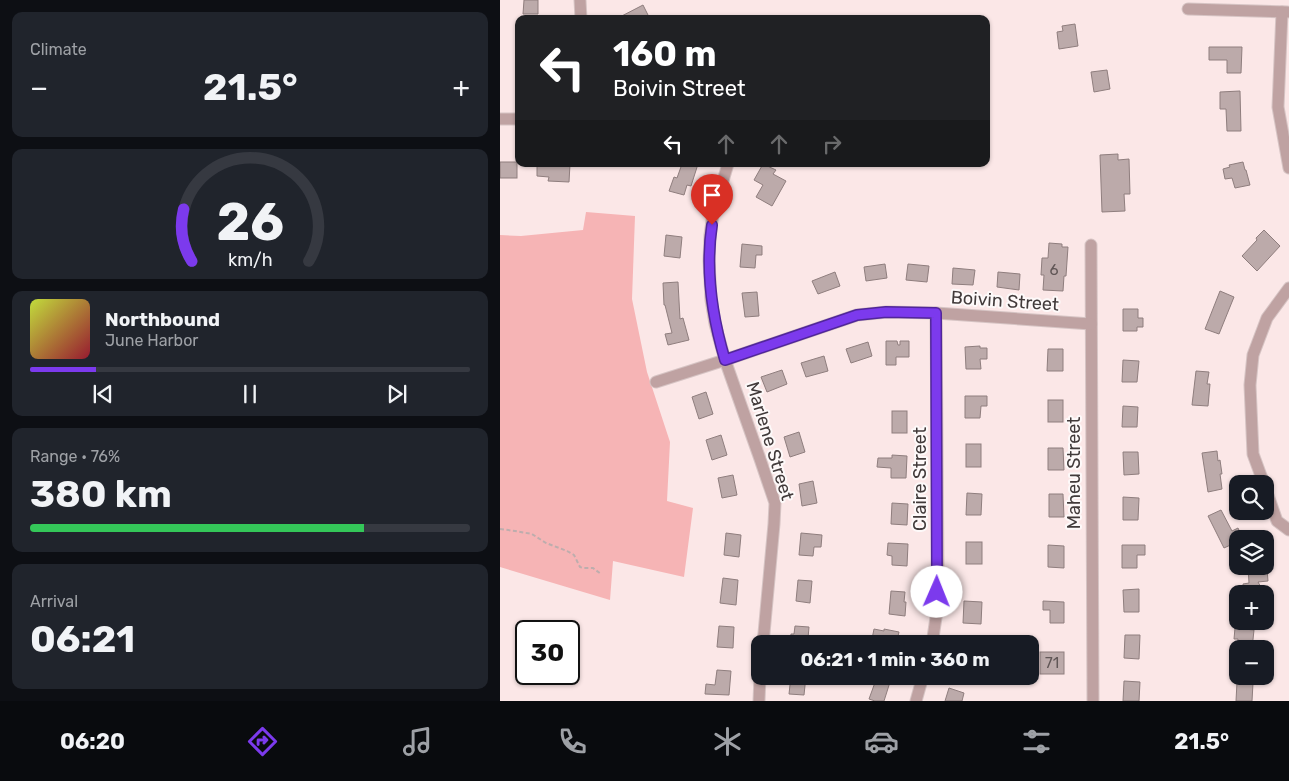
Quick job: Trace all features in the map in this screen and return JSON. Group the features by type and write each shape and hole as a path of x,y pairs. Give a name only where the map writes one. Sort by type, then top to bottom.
{"street":[{"path":"580,0 581,15"},
{"path":"1188,8 1285,12 1278,107 1289,168"},
{"path":"500,119 515,120"},
{"name":"Marlene Street","path":"727,167 713,214 710,235 711,300 715,324 725,360 775,503 764,635"},
{"name":"Maheu Street","path":"1091,245 1093,701"},
{"path":"1260,475 1253,454 1250,386 1253,355 1267,318 1289,288"},
{"name":"Boivin Street","path":"656,382 857,315 886,312 936,313 1091,324"},
{"name":"Claire Street","path":"933,635 937,611 938,573 936,313"},
{"path":"1274,513 1277,521 1289,530"},
{"path":"759,701 760,685"},
{"path":"916,701 920,685"}],"path":[{"path":"500,529 532,534 546,543 567,551 574,556 580,567 593,568 601,574"}],"shaded area":[{"path":"586,212 635,216 632,299 647,372 670,442 667,501 693,508 684,577 613,561 610,600 500,567 500,235 521,236 583,230"}],"building":[{"path":"524,0 538,0 538,14 523,14"},
{"path":"643,5 648,15 624,15"},
{"path":"1075,24 1078,46 1059,49 1057,32 1063,31 1062,26"},
{"path":"1209,47 1242,47 1241,73 1227,73 1227,60 1209,60"},
{"path":"1107,70 1110,89 1094,92 1091,72"},
{"path":"1240,91 1241,131 1227,131 1226,109 1220,109 1220,92"},
{"path":"1118,154 1118,160 1129,159 1130,194 1124,194 1125,211 1102,212 1100,155"},
{"path":"500,162 515,162 517,178 500,178"},
{"path":"1243,162 1250,185 1235,188 1232,178 1225,179 1223,169 1230,167 1229,165"},
{"path":"537,167 570,167 569,182 548,181 549,177 537,176"},
{"path":"681,167 697,167 691,186 687,185 684,195 669,191 674,177 677,178"},
{"path":"761,167 770,167 776,170 773,174 786,181 772,206 756,197 763,185 754,180"},
{"path":"1264,230 1280,246 1257,271 1242,256"},
{"path":"666,235 682,237 680,258 664,256"},
{"path":"1049,243 1062,244 1062,247 1068,247 1063,291 1043,290 1044,275 1041,275 1042,258 1048,258"},
{"path":"742,244 762,246 762,255 756,255 755,268 740,267"},
{"path":"885,264 887,278 866,281 864,267"},
{"path":"908,264 929,266 927,282 906,280"},
{"path":"953,268 975,270 973,285 952,284"},
{"path":"835,272 840,286 818,294 812,281"},
{"path":"998,272 1020,274 1019,290 997,287"},
{"path":"678,282 680,319 683,318 689,340 668,345 665,334 672,333 664,305 663,283"},
{"path":"1220,291 1234,297 1219,334 1205,329"},
{"path":"757,292 759,316 745,317 742,293"},
{"path":"1123,309 1138,309 1138,318 1143,318 1143,327 1137,327 1137,331 1123,331"},
{"path":"886,341 897,341 898,345 900,345 900,341 909,341 909,357 896,357 896,365 886,365"},
{"path":"868,342 872,356 851,363 846,349"},
{"path":"980,346 980,348 987,348 987,359 980,359 981,369 966,369 965,347"},
{"path":"1048,349 1063,349 1063,371 1047,371"},
{"path":"824,356 828,371 806,377 801,363"},
{"path":"1123,360 1139,361 1137,382 1122,382"},
{"path":"782,370 787,384 767,392 761,377"},
{"path":"1196,371 1209,372 1207,384 1210,384 1208,406 1192,405"},
{"path":"706,392 713,414 699,419 692,397"},
{"path":"965,396 987,396 987,406 981,406 980,418 965,418"},
{"path":"1048,400 1063,400 1063,422 1048,422"},
{"path":"1123,406 1138,407 1137,427 1122,427"},
{"path":"892,411 907,411 907,433 892,433"},
{"path":"799,432 805,452 790,457 784,437"},
{"path":"721,435 727,455 712,460 706,440"},
{"path":"966,444 981,444 981,467 966,467"},
{"path":"1048,448 1063,448 1064,470 1048,470"},
{"path":"1217,451 1222,474 1220,474 1222,489 1208,492 1202,453"},
{"path":"1123,452 1138,452 1139,474 1124,475"},
{"path":"892,455 907,456 906,478 891,478 891,468 877,467 878,458 892,458"},
{"path":"733,475 737,495 722,498 718,478"},
{"path":"813,481 817,503 802,506 799,484"},
{"path":"967,493 982,494 981,515 966,515"},
{"path":"1049,494 1063,494 1064,517 1049,517"},
{"path":"1123,497 1139,498 1138,520 1123,520"},
{"path":"892,503 908,504 907,525 891,524"},
{"path":"1221,510 1231,530 1229,530 1229,546 1224,548 1208,516"},
{"path":"726,533 741,535 739,557 724,555"},
{"path":"801,533 822,535 821,547 814,547 813,556 799,555"},
{"path":"966,542 982,542 982,564 966,564"},
{"path":"888,543 908,544 907,566 892,565 892,556 887,555"},
{"path":"1048,545 1064,546 1064,568 1048,567"},
{"path":"1122,545 1145,545 1145,555 1137,555 1137,568 1122,568"},
{"path":"1249,575 1268,575 1268,581 1258,582 1260,585 1243,585 1249,583"},
{"path":"723,578 738,580 736,605 720,603"},
{"path":"798,580 812,581 810,603 796,601"},
{"path":"1139,589 1139,612 1124,612 1123,590"},
{"path":"891,591 905,592 905,616 889,614"},
{"path":"964,601 982,602 981,624 963,623"},
{"path":"1043,601 1064,602 1064,623 1050,623 1050,610 1043,610"},
{"path":"719,626 734,627 733,648 717,647"},
{"path":"795,626 809,627 808,635 791,635 794,634"},
{"path":"874,629 899,632 898,635 873,635"},
{"path":"1235,630 1254,630 1253,640 1234,639"},
{"path":"1125,635 1140,635 1139,659 1124,658"},
{"path":"1040,652 1064,652 1064,674 1040,674"},
{"path":"717,670 731,671 729,695 705,694 706,684 715,685"},
{"path":"1124,681 1140,682 1139,701 1123,701"},
{"path":"790,685 805,685 804,695 789,694"},
{"path":"874,685 889,685 884,701 869,699"},
{"path":"1237,685 1253,685 1252,701 1236,701"},
{"path":"949,688 964,693 962,701 945,701"}],"route":[{"path":"712,225 709,261 711,300 715,324 725,360 857,315 886,312 936,313 937,592"}]}
